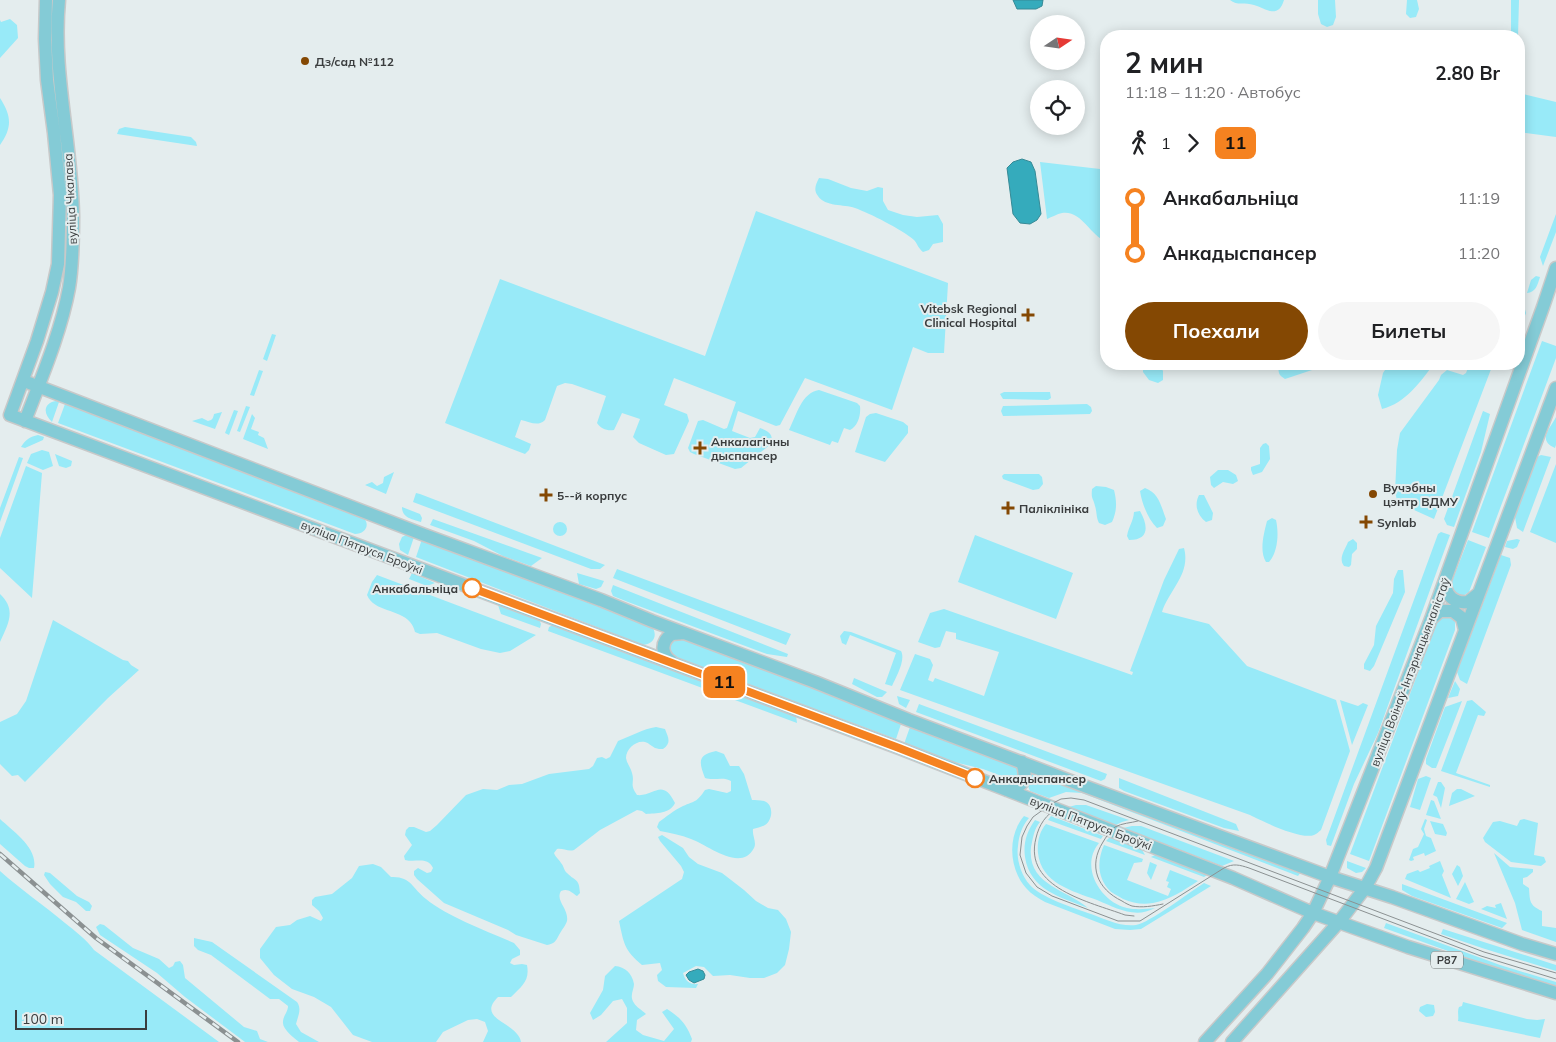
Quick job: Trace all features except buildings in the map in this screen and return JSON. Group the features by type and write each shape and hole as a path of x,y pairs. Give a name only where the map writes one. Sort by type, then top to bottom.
{"main road":[{"name":"вуліца Чкалава","path":"10,415 24,380 52,292 58,264 60,195 47,80 46,0"},
{"name":"вуліца Чкалава","path":"25,421 63,313 69,287 72,252 72,194 57,51 58,0"},
{"name":"вуліца Воінаў-Інтэрнацыяналістаў","path":"1525,358 1556,268"},
{"name":"вуліца Воінаў-Інтэрнацыяналістаў","path":"1205,1042 1267,974 1313,913 1330,877 1445,582 1521,370"},
{"path":"24,380 422,534 815,682 909,720 1330,877 1556,954"},
{"path":"1232,1042 1339,922 1365,888 1376,868 1556,388"},
{"name":"вуліца Пятруся Броўкі","path":"10,415 899,748 1233,878 1313,913 1408,947 1556,993"},
{"path":"1445,582 1446,590 1451,598 1459,602 1468,602 1478,594"},
{"path":"1431,619 1440,611 1453,611 1462,618 1465,630"},
{"path":"640,651 653,647 658,640 658,632 652,621"},
{"path":"672,663 664,654 664,641 672,634 684,633"},
{"path":"1006,790 1022,785 1025,769 1022,762"}],"shaded area":[{"path":"1013,0 1043,0 1042,6 1036,9 1017,9"},
{"path":"1230,0 1284,0 1278,10 1271,11 1251,4 1235,3"},
{"path":"1318,0 1335,0 1336,17 1333,25 1327,27 1321,24 1318,14"},
{"path":"1407,0 1417,0 1419,9 1416,17 1410,18 1406,14"},
{"path":"1511,0 1519,0 1518,30 1511,30"},
{"path":"10,19 17,25 18,38 0,58 0,20 1,22"},
{"path":"1525,94 1556,102 1556,137 1525,133"},
{"path":"0,98 8,116 9,127 0,145"},
{"path":"125,127 191,137 197,146 117,134 119,129"},
{"path":"1022,159 1031,162 1035,171 1041,214 1037,220 1030,224 1020,223 1013,214 1007,168 1013,162"},
{"path":"1040,162 1100,169 1100,238 1075,215 1060,213 1047,219"},
{"path":"819,178 867,191 878,187 883,188 883,201 888,210 903,215 917,217 938,215 943,224 943,242 933,244 929,250 923,252 914,240 886,222 855,208 835,205 821,200 815,189"},
{"path":"756,211 948,283 944,353 928,353 913,347 892,410 805,378 780,425 776,426 738,411 732,431 750,438 755,437 760,428 770,434 772,441 771,444 741,468 735,469 694,454 688,448 698,421 703,420 724,429 727,428 736,402 674,378 664,405 687,414 689,421 674,454 666,455 639,443 633,437 640,419 622,413 614,430 602,428 597,423 606,396 565,383 557,386 545,420 537,424 521,420 515,437 531,444 525,454 445,423 500,279 705,356"},
{"path":"1556,214 1556,232 1543,266 1540,257"},
{"path":"1536,276 1540,277 1537,286 1534,290 1527,293 1531,280"},
{"path":"272,334 276,335 267,361 263,359"},
{"path":"1542,341 1556,346 1556,358 1489,538 1472,532"},
{"path":"259,370 263,371 254,396 250,395"},
{"path":"1143,370 1162,370 1163,380 1158,383 1149,380"},
{"path":"1279,370 1312,370 1285,379 1279,373"},
{"path":"1385,370 1429,370 1418,385 1405,397 1391,406 1382,409 1378,395"},
{"path":"1447,370 1463,375 1467,370 1491,370 1434,519 1403,505 1401,506 1397,500 1395,492 1397,450 1400,433 1441,375"},
{"path":"819,390 857,403 860,406 857,423 850,430 844,428 838,443 832,441 830,445 789,430 804,400 808,395"},
{"path":"1004,392 1050,392 1051,398 1048,400 1003,399 1000,394"},
{"path":"56,401 59,402 52,422 47,416 46,409 49,404"},
{"path":"65,404 363,517 367,526 364,531 355,534 58,423"},
{"path":"1087,404 1091,407 1092,411 1090,414 1003,416 1001,411 1003,406"},
{"path":"246,406 250,407 240,432 237,431"},
{"path":"234,410 238,411 229,435 225,433"},
{"path":"1483,411 1490,414 1481,452 1454,527 1447,525 1444,519"},
{"path":"222,412 215,429 192,421 202,418 209,421 214,414"},
{"path":"876,413 903,422 908,426 908,433 885,462 855,452 866,417"},
{"path":"252,414 255,418 251,429 259,432 258,435 264,438 268,449 243,439"},
{"path":"1556,417 1555,448 1547,441 1546,434"},
{"path":"38,435 44,437 43,440 25,448 21,447 28,439"},
{"path":"1266,443 1269,446 1270,459 1262,472 1253,475 1251,467 1260,464 1260,448"},
{"path":"42,450 49,452 53,466 43,470 27,463 31,454"},
{"path":"55,454 72,461 71,466 66,468 59,466"},
{"path":"1541,455 1551,457 1523,532 1517,528 1515,517 1537,457"},
{"path":"19,457 23,458 0,522 0,508"},
{"path":"1556,464 1556,543 1530,532"},
{"path":"26,466 42,473 32,598 0,568 0,538"},
{"path":"1218,470 1228,470 1236,475 1238,481 1233,484 1223,482 1214,488 1211,485 1210,477"},
{"path":"394,472 386,494 365,485 372,482 377,486 383,483 384,477"},
{"path":"1004,474 1039,474 1042,477 1043,484 1039,489 1033,490 1003,479 1002,476"},
{"path":"1096,486 1114,490 1115,514 1112,522 1105,525 1099,523 1097,519 1092,497 1092,489"},
{"path":"1145,488 1150,490 1159,500 1166,519 1163,526 1157,528 1146,511 1140,491"},
{"path":"416,493 605,565 600,569 591,569 413,502"},
{"path":"1199,495 1204,495 1213,513 1212,520 1206,522 1199,513 1197,502"},
{"path":"402,507 420,514 421,522 406,516 402,511"},
{"path":"1140,511 1146,526 1144,535 1129,540 1127,536 1134,512"},
{"path":"1272,518 1276,520 1277,542 1272,558 1269,562 1266,562 1263,553 1263,542 1267,521"},
{"path":"433,519 542,558 531,566 503,556 474,541 430,525"},
{"path":"560,522 565,524 567,529 565,534 560,536 555,534 553,529 555,524"},
{"path":"1441,532 1450,535 1378,733 1354,784 1331,846 1327,845 1326,840 1438,534"},
{"path":"406,535 414,537 408,555 400,550 399,544 402,537"},
{"path":"975,535 1073,573 1056,619 958,582"},
{"path":"422,539 651,625 655,635 653,641 643,645 416,557"},
{"path":"1353,539 1357,543 1357,549 1352,554 1351,565 1349,567 1344,566 1342,563 1343,554 1348,542"},
{"path":"1468,540 1486,547 1469,592 1463,596 1456,596 1451,591 1451,584"},
{"path":"1520,540 1517,547 1513,549 1505,547 1507,541"},
{"path":"1184,548 1185,557 1182,574 1162,612 1209,624 1247,666 1336,700 1350,751 1321,830 1315,835 1300,835 1282,829 1250,815 900,690 915,654 930,659 933,665 928,680 933,682 935,678 984,696 999,652 956,639 956,633 946,631 940,647 935,648 918,642 930,613 944,609 1132,675 1133,672 1130,671 1164,580 1179,549"},
{"path":"1501,555 1510,558 1511,565 1467,684 1460,680 1457,672"},
{"path":"617,569 791,634 786,645 613,578"},
{"path":"1398,570 1403,570 1405,592 1374,666 1370,671 1364,669 1364,664 1374,645 1376,626 1393,593 1394,579"},
{"path":"412,573 435,583 427,586 409,579"},
{"path":"577,573 604,581 601,587 596,589 579,584"},
{"path":"377,575 536,635 510,651 500,653 481,649 437,633 420,634 415,632 412,624 405,618 370,601 367,595"},
{"path":"613,585 788,654 787,657 767,654 613,596 611,591"},
{"path":"0,594 10,611 8,623 0,642"},
{"path":"498,605 538,617 541,624 540,628 501,614"},
{"path":"1444,616 1451,617 1455,622 1455,630 1369,861 1350,854 1437,622"},
{"path":"53,620 123,660 128,661 139,670 108,698 25,782 18,775 12,776 0,764 0,722 17,714 26,701"},
{"path":"559,625 796,715 797,723 548,631 549,627"},
{"path":"844,631 901,651 901,664 892,686 885,684 896,653 850,635 846,645 842,643 840,636"},
{"path":"683,638 902,721 896,739 673,657 669,653 670,641"},
{"path":"854,678 887,692 882,697 877,697 852,684"},
{"path":"1455,681 1460,689 1458,696 1448,698"},
{"path":"897,696 910,700 906,708 899,704"},
{"path":"1340,700 1358,706 1363,703 1368,705 1352,745"},
{"path":"1472,700 1486,712 1484,716 1478,715 1456,773 1490,785 1490,787 1441,771 1467,701"},
{"path":"1462,701 1436,768 1432,768 1426,764 1426,759 1445,707"},
{"path":"919,704 1107,774 1105,779 1101,781 916,712"},
{"path":"656,727 665,729 668,740 666,747 658,749 648,743 638,742 630,748 626,755 633,776 633,788 637,795 658,790 666,791 675,803 673,807 662,812 646,814 637,810 600,830 574,850 557,849 554,853 555,855 566,872 578,882 580,893 577,896 568,890 561,891 560,898 566,912 567,921 553,943 547,945 516,935 444,903 414,875 414,871 418,868 427,873 431,872 433,868 431,864 424,861 405,860 404,856 412,845 405,835 406,830 409,827 414,827 426,832 430,831 466,795 483,789 497,790 509,785 522,784 549,774 589,769 597,758 602,757 606,759 610,757 618,741"},
{"path":"910,727 1017,766 1021,772 1016,781 904,744"},
{"path":"716,751 724,754 730,766 739,766 744,774 752,800 764,801 770,805 771,809 768,823 753,829 754,848 748,855 741,858 724,855 691,839 660,831 657,827 659,822 676,809 696,801 705,790 709,789 727,793 731,791 731,781 705,778 701,760 705,755"},
{"path":"1028,769 1301,872 1298,876 1082,793 1066,792 1049,798 1030,791 1027,784"},
{"path":"1426,776 1431,778 1420,810 1410,807 1418,779"},
{"path":"1119,778 1236,824 1239,831 1224,828 1124,791 1119,788"},
{"path":"1438,782 1441,782 1445,788 1441,808 1437,797 1433,795"},
{"path":"1457,789 1475,796 1449,806 1452,793"},
{"path":"1431,800 1434,801 1441,819 1426,815"},
{"path":"1086,805 1129,820 1114,826 1065,808"},
{"path":"1024,816 1029,818 1021,831 1018,851 1024,877 1030,885 1042,894 1068,906 1113,922 1124,925 1136,925 1160,913 1204,883 1211,886 1141,929 1115,929 1045,902 1026,888 1016,872 1012,852 1015,833"},
{"path":"1051,816 1103,836 1101,839 1048,820"},
{"path":"0,819 28,847 34,861 34,868 25,866 0,844"},
{"path":"1425,819 1427,820 1424,829 1426,836 1431,838 1436,851 1425,856 1424,853 1413,857 1414,860 1411,861 1409,860 1413,849 1418,847 1424,834 1421,829"},
{"path":"1524,819 1538,823 1534,855 1544,857 1546,862 1541,866 1511,862 1485,842 1483,838 1493,822 1500,821 1517,826 1520,820"},
{"path":"1035,820 1040,822 1035,831 1031,847 1031,860 1035,870 1050,885 1088,908 1048,891 1033,877 1025,857 1025,842"},
{"path":"1430,821 1443,824 1447,833 1446,836 1435,834"},
{"path":"1046,824 1099,843 1093,852 1091,862 1092,873 1101,891 1109,899 1127,908 1155,908 1140,913 1118,909 1068,889 1051,879 1040,863 1038,853 1039,838"},
{"path":"1141,826 1234,861 1222,866 1123,828"},
{"path":"662,835 683,848 689,857 698,864 722,873 756,901 768,908 778,910 786,919 791,932 789,949 785,965 777,973 764,978 730,975 713,976 704,967 696,966 683,973 688,982 698,984 696,988 666,987 658,981 657,975 662,970 660,963 642,965 628,951 619,921 682,879 684,872 660,841 658,837"},
{"path":"1109,838 1141,848 1145,855 1106,841"},
{"path":"1104,845 1143,859 1142,862 1134,863 1127,880 1168,896 1171,889 1167,887 1169,882 1166,881 1170,870 1198,881 1159,902 1141,904 1123,899 1110,891 1101,875 1099,863"},
{"path":"1494,853 1510,867 1533,869 1533,872 1523,878 1523,884 1529,888 1532,905 1542,911 1542,926 1556,928 1556,942 1522,930 1515,903"},
{"path":"1160,855 1209,874 1204,877 1151,857"},
{"path":"1347,861 1366,868 1362,872 1356,873 1347,868"},
{"path":"1440,861 1444,871 1442,875 1451,898 1405,879 1407,874 1418,870 1420,872"},
{"path":"1150,862 1157,865 1151,880 1147,873"},
{"path":"373,864 381,867 391,877 403,878 411,883 421,895 445,912 514,943 520,950 520,955 512,959 510,963 514,965 527,965 526,979 511,997 498,997 492,1005 491,1011 494,1016 518,1035 521,1042 483,1042 488,1031 485,1022 477,1019 468,1020 443,1032 436,1042 372,1042 353,1035 331,1007 314,997 292,989 274,975 260,958 260,949 276,927 290,925 297,920 310,916 321,921 323,918 312,905 312,900 315,897 332,894 352,878 359,866"},
{"path":"1457,865 1460,867 1463,876 1458,886 1452,874"},
{"path":"0,871 88,942 94,950 219,1042 0,1042"},
{"path":"45,872 50,873 77,896 89,902 92,906 90,911 86,911 76,902 63,897 50,884 44,875"},
{"path":"1465,882 1474,902 1469,904 1456,899"},
{"path":"1402,884 1507,923 1502,928 1412,896 1402,890"},
{"path":"1501,903 1507,919 1481,909 1487,906 1496,908 1495,905"},
{"path":"1386,923 1500,965 1556,982 1556,986 1498,969 1384,928"},
{"path":"100,924 104,925 133,948 159,959 169,968 175,962 180,961 183,965 185,978 244,1027 257,1031 260,1039 268,1042 245,1042 185,997 157,973 100,935 96,927"},
{"path":"1443,929 1556,965 1556,971 1441,934"},
{"path":"194,938 212,942 297,1002 299,1015 296,1024 301,1032 319,1042 299,1042 294,1038 283,1025 288,1006 279,999 270,999 211,955 198,950 194,946"},
{"path":"615,966 625,969 630,974 634,984 633,1000 636,1006 646,1014 637,1020 636,1030 643,1035 664,1041 674,1029 662,1012 667,1009 685,1025 692,1039 691,1042 606,1042 627,1023 627,1008 622,999 613,1001 601,1015 593,1020 590,1013 603,990 605,976"},
{"path":"698,969 703,971 704,979 694,983 686,975"},
{"path":"1463,1002 1527,1019 1545,1019 1540,1038 1458,1021 1458,1009 1462,1006"},
{"path":"1427,1004 1434,1005 1435,1012 1433,1016 1426,1017 1419,1011 1420,1007"}],"tram line":[{"path":"1556,973 1484,952 1084,800 1061,799 1051,804 1033,817 1022,837 1020,855 1026,873 1037,887 1052,896 1118,921 1140,921 1224,868 1230,865 1240,865 1481,956 1556,979"},
{"path":"1058,808 1041,824 1037,833 1035,855 1040,869 1049,881 1062,890 1094,905 1134,916"},
{"path":"1138,821 1118,826 1108,834 1098,851 1096,860 1098,876 1106,890 1130,905 1144,907 1163,904"}],"railway":[{"path":"0,854 96,938 238,1042"}],"bus line":[{"name":"11","path":"472,588 975,778"}],"place":[{"name":"Дз/сад №112","path":"305,61"},
{"name":"Vitebsk Regional Clinical Hospital","path":"1028,315"},
{"name":"Анкалагічны дыспансер","path":"700,448"},
{"name":"Вучэбны цэнтр ВДМУ","path":"1373,494"},
{"name":"5--й корпус","path":"546,495"},
{"name":"Паліклініка","path":"1008,508"},
{"name":"Synlab","path":"1366,522"},
{"name":"Анкабальніца","path":"472,588"},
{"name":"Анкадыспансер","path":"975,778"}]}
